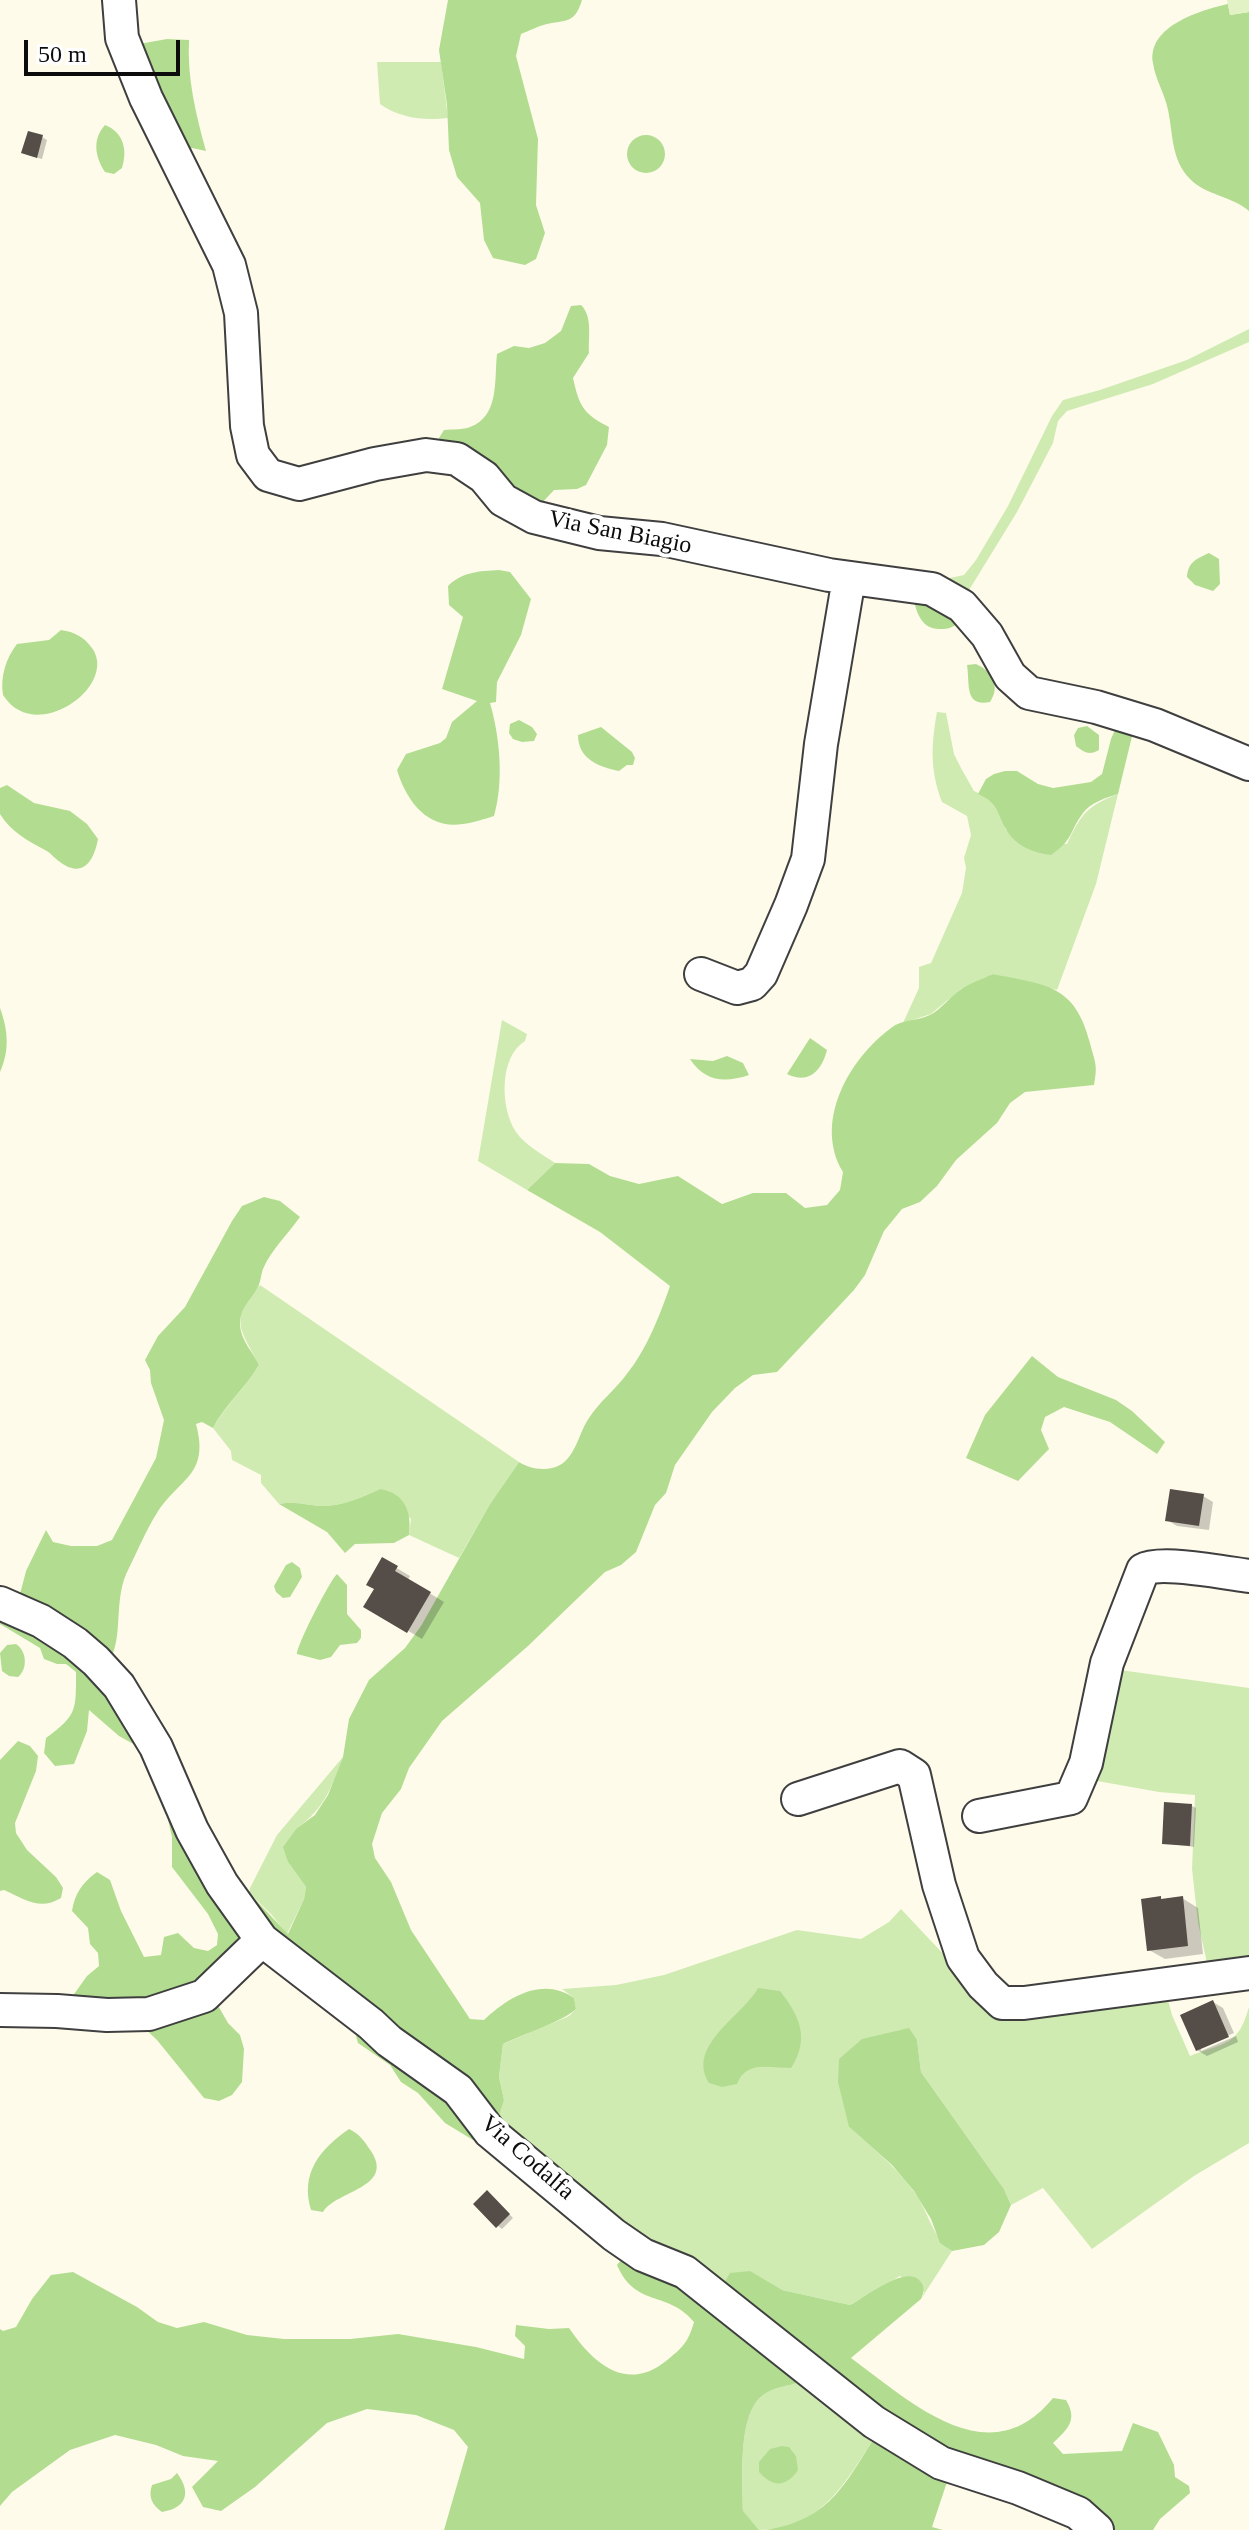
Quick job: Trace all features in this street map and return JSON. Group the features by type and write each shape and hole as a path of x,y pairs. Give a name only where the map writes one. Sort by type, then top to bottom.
{"street":[{"name":"Via San Biagio","path":"119,0 122,38 146,98 229,265 241,313 247,426 253,455 268,475 299,484 375,464 426,455 457,459 484,477 503,500 534,517 599,533 662,539 746,559 932,589 962,606 987,635 1010,676 1029,693 1096,707 1155,725 1249,764"},
{"path":"701,974 737,988 752,984 761,974 795,894 808,859 821,744 849,578"},
{"path":"979,1816 1071,1798 1086,1763 1107,1663 1143,1570 1149,1566 1171,1567 1249,1576"},
{"name":"Via Codalfa","path":"0,1603 41,1621 75,1643 119,1686 156,1747 192,1830 222,1884 262,1940 389,2041 458,2090 490,2132 614,2235 643,2255 685,2272 874,2422 941,2463 1018,2488 1078,2513 1097,2530"},
{"path":"798,1799 900,1766 914,1775 939,1885 963,1958 983,1985 1002,2003 1024,2003 1249,1973"},
{"path":"0,2010 149,2014 204,1996 262,1940"}],"green space":[{"path":"448,0 582,0 573,17 521,34 516,56 538,139 536,205 545,233 536,259 525,265 493,258 484,240 480,203 457,177 449,150 447,105 439,50"},
{"path":"1227,0 1249,0 1249,12 1230,15"},
{"path":"1228,4 1230,15 1249,12 1249,211 1203,189 1184,172 1176,155 1167,104 1153,63 1153,50 1167,30 1191,16"},
{"path":"167,39 189,40 191,82 206,151 192,148 182,154 139,44"},
{"path":"377,62 441,62 448,118 412,117 395,113 380,104"},
{"path":"105,125 116,132 124,148 122,168 114,174 105,172 97,154 98,136"},
{"path":"646,135 660,140 665,154 660,168 646,173 632,168 627,154 632,140"},
{"path":"581,305 589,321 589,353 573,378 584,408 593,418 609,427 607,445 586,485 577,489 554,490 540,505 439,450 439,438 444,430 470,427 480,422 486,414 494,396 497,354 514,346 529,348 545,343 561,331 571,306"},
{"path":"1249,329 1249,342 1153,384 1067,411 1058,421 1053,443 1017,512 966,595 855,565 909,568 945,579 964,575 1008,506 1063,400 1187,360"},
{"path":"1209,553 1219,559 1220,584 1213,591 1195,585 1187,577 1194,562"},
{"path":"499,570 510,572 531,599 521,635 497,682 496,702 490,703 500,760 497,803 494,816 450,825 429,817 412,802 397,770 406,754 440,743 446,738 452,722 477,701 442,689 463,617 449,605 448,586 465,575"},
{"path":"912,590 959,622 946,629 928,626 919,617"},
{"path":"61,630 79,636 92,648 97,663 94,679 70,705 52,713 34,715 17,709 3,695 2,688 10,655 17,644 49,640"},
{"path":"976,664 986,671 995,685 990,702 982,703 972,698 967,665"},
{"path":"937,712 946,713 954,754 974,791 987,797 1000,810 1006,830 1067,844 1086,812 1118,794 1096,884 1057,990 993,974 961,989 931,1014 903,1023 919,988 919,967 931,963 962,893 966,868 964,858 971,835 967,816 942,802 938,791 933,758"},
{"path":"519,720 532,727 537,734 534,741 513,739 509,733 510,724"},
{"path":"1118,723 1135,724 1118,794 1086,809 1068,840 1051,855 1032,850 1014,840 993,805 978,794 986,779 1005,771 1017,771 1038,784 1053,788 1091,782 1102,774"},
{"path":"1087,726 1099,735 1099,750 1092,753 1076,746 1074,735 1078,728"},
{"path":"601,727 632,752 635,758 633,765 619,771 597,764 586,756 578,735"},
{"path":"7,785 34,803 70,811 87,824 98,839 94,854 86,865 75,869 68,867 9,826 0,814 0,788"},
{"path":"993,974 1043,985 1067,998 1084,1024 1090,1043 1096,1068 1094,1085 1025,1092 1010,1103 997,1123 956,1160 937,1186 920,1202 902,1209 884,1231 865,1275 854,1290 777,1372 753,1375 735,1388 712,1412 675,1465 666,1493 655,1505 636,1552 621,1565 605,1572 528,1646 442,1721 409,1768 401,1789 382,1813 372,1844 375,1858 391,1882 411,1930 470,2019 484,2020 515,1997 538,1989 562,1992 574,1998 576,2009 570,2014 503,2044 499,2077 504,2100 499,2115 493,2118 243,1906 249,1893 288,1934 304,1899 306,1887 288,1862 283,1847 297,1828 315,1815 328,1795 343,1757 349,1719 369,1680 405,1648 421,1626 490,1504 519,1462 544,1469 560,1465 570,1456 593,1412 640,1355 662,1309 670,1286 600,1232 527,1190 555,1163 589,1164 610,1176 639,1184 678,1176 722,1204 753,1193 786,1193 805,1208 827,1205 840,1190 843,1172 835,1153 832,1133 834,1113 849,1074 876,1041 895,1025 932,1014 960,990"},
{"path":"0,1008 7,1040 0,1072"},
{"path":"502,1020 527,1034 510,1059 507,1070 505,1097 511,1122 524,1141 555,1163 527,1190 478,1161"},
{"path":"810,1038 827,1050 822,1064 808,1077 787,1074"},
{"path":"727,1056 743,1063 749,1075 716,1079 702,1072 690,1059 713,1061"},
{"path":"264,1197 280,1201 300,1217 270,1255 258,1287 242,1313 240,1325 243,1336 259,1365 213,1428 202,1422 196,1424 199,1455 196,1466 157,1513 129,1568 121,1592 116,1642 108,1663 19,1598 26,1571 46,1530 53,1542 71,1546 97,1546 112,1540 156,1458 164,1420 145,1360 158,1336 185,1307 242,1206"},
{"path":"260,1285 519,1462 459,1558 409,1535 411,1519 380,1489 331,1506 279,1504 261,1483 261,1475 232,1460 231,1451 213,1428 259,1365 243,1333 241,1317 250,1297"},
{"path":"1032,1356 1058,1377 1116,1400 1132,1411 1165,1442 1157,1454 1110,1422 1064,1407 1045,1417 1041,1430 1049,1449 1018,1481 966,1458 985,1415"},
{"path":"380,1489 396,1495 405,1505 409,1535 394,1543 355,1544 345,1553 327,1532 279,1504 331,1506"},
{"path":"292,1562 300,1568 302,1577 290,1597 283,1598 274,1586 286,1565"},
{"path":"337,1574 347,1585 347,1614 361,1630 361,1638 357,1643 340,1645 331,1657 320,1660 297,1654 314,1614"},
{"path":"0,1607 104,1675 137,1746 119,1736 89,1710 87,1731 74,1764 55,1766 44,1753 46,1738 73,1711 76,1672 66,1664 44,1659 40,1648 0,1624"},
{"path":"16,1644 25,1660 18,1677 2,1671 0,1653 7,1645"},
{"path":"1120,1670 1249,1688 1249,1962 1208,1967 1198,1923 1192,1869 1195,1795 1086,1779"},
{"path":"18,1741 30,1746 38,1756 36,1771 15,1823 16,1833 27,1850 56,1877 63,1888 61,1898 46,1904 0,1891 0,1760"},
{"path":"343,1757 321,1805 297,1828 288,1862 306,1887 304,1899 287,1934 249,1893 250,1888 277,1835"},
{"path":"173,1794 260,1938 212,1995 228,2023 240,2035 244,2049 242,2082 232,2095 219,2101 204,2098 140,2024 72,1997 87,1976 99,1966 98,1953 90,1944 88,1928 72,1911 80,1889 97,1872 110,1880 121,1911 144,1957 161,1955 164,1937 178,1933 194,1948 208,1951 217,1945 218,1934 208,1914 172,1867 172,1837 168,1820"},
{"path":"901,1909 994,2008 1165,1989 1172,2015 1190,2056 1229,2041 1240,2029 1249,2007 1249,2143 1194,2176 1092,2249 1043,2188 1011,2205 1004,2189 921,2072 917,2040 849,2127 905,2180 939,2238 952,2251 921,2299 924,2292 900,2276 850,2305 782,2290 719,2292 604,2218 493,2118 504,2100 499,2077 503,2044 569,2016 576,2009 574,1998 562,1989 616,1985 664,1975 797,1930 861,1939 889,1922"},
{"path":"758,1988 780,1991 793,2010 801,2037 797,2057 791,2068 767,2067 746,2071 737,2084 722,2087 709,2083 704,2069 710,2044"},
{"path":"909,2028 917,2040 921,2072 1004,2189 1011,2205 999,2232 984,2245 952,2251 940,2243 931,2219 914,2191 892,2165 849,2127 838,2082 839,2059 862,2039"},
{"path":"360,2033 423,2067 481,2139 473,2140 445,2123 418,2093 401,2082 390,2065 358,2043 356,2036"},
{"path":"349,2129 371,2151 376,2173 370,2181 323,2212 311,2210 308,2185 315,2163 329,2145"},
{"path":"627,2253 656,2265 807,2378 762,2396 748,2418 742,2467 743,2511 759,2530 444,2530 468,2447 454,2430 416,2415 367,2409 327,2423 255,2487 221,2511 203,2507 192,2487 218,2461 183,2456 156,2445 115,2435 70,2450 12,2492 0,2506 0,2329 16,2327 51,2275 73,2272 158,2322 177,2328 204,2322 247,2335 284,2339 350,2339 398,2334 476,2347 524,2359 525,2346 515,2336 516,2325 569,2328 600,2362 624,2374 637,2374 651,2370 676,2352 687,2340 694,2322 674,2306 633,2288 617,2265"},
{"path":"750,2271 782,2290 850,2305 896,2279 914,2277 923,2285 921,2299 851,2358 924,2410 950,2424 977,2431 1003,2431 1028,2421 1053,2398 1066,2400 1071,2413 1070,2424 1053,2443 1063,2454 1122,2451 1133,2423 1158,2432 1174,2465 1175,2477 1189,2486 1190,2493 1160,2519 1153,2530 1111,2530 952,2460 719,2292 730,2273"},
{"path":"807,2378 880,2429 845,2482 818,2510 782,2528 759,2530 743,2512 742,2467 748,2418 762,2396"},
{"path":"880,2429 951,2470 932,2527 943,2530 766,2530 789,2525 823,2507 847,2481"},
{"path":"789,2447 796,2456 798,2470 789,2480 774,2483 759,2472 759,2462 770,2449"},
{"path":"177,2473 184,2487 184,2498 177,2507 162,2512 152,2500 152,2485 171,2479"}],"building":[{"path":"28,131 43,135 37,158 21,153"},
{"path":"1170,1489 1204,1494 1199,1526 1165,1521"},
{"path":"382,1557 398,1566 395,1571 431,1592 407,1633 363,1607 374,1589 366,1585"},
{"path":"1164,1802 1192,1804 1190,1846 1162,1844"},
{"path":"1161,1896 1161,1899 1183,1896 1188,1946 1147,1951 1141,1899"},
{"path":"1213,2000 1229,2037 1196,2051 1180,2015"},
{"path":"487,2190 510,2214 496,2228 473,2204"}]}
